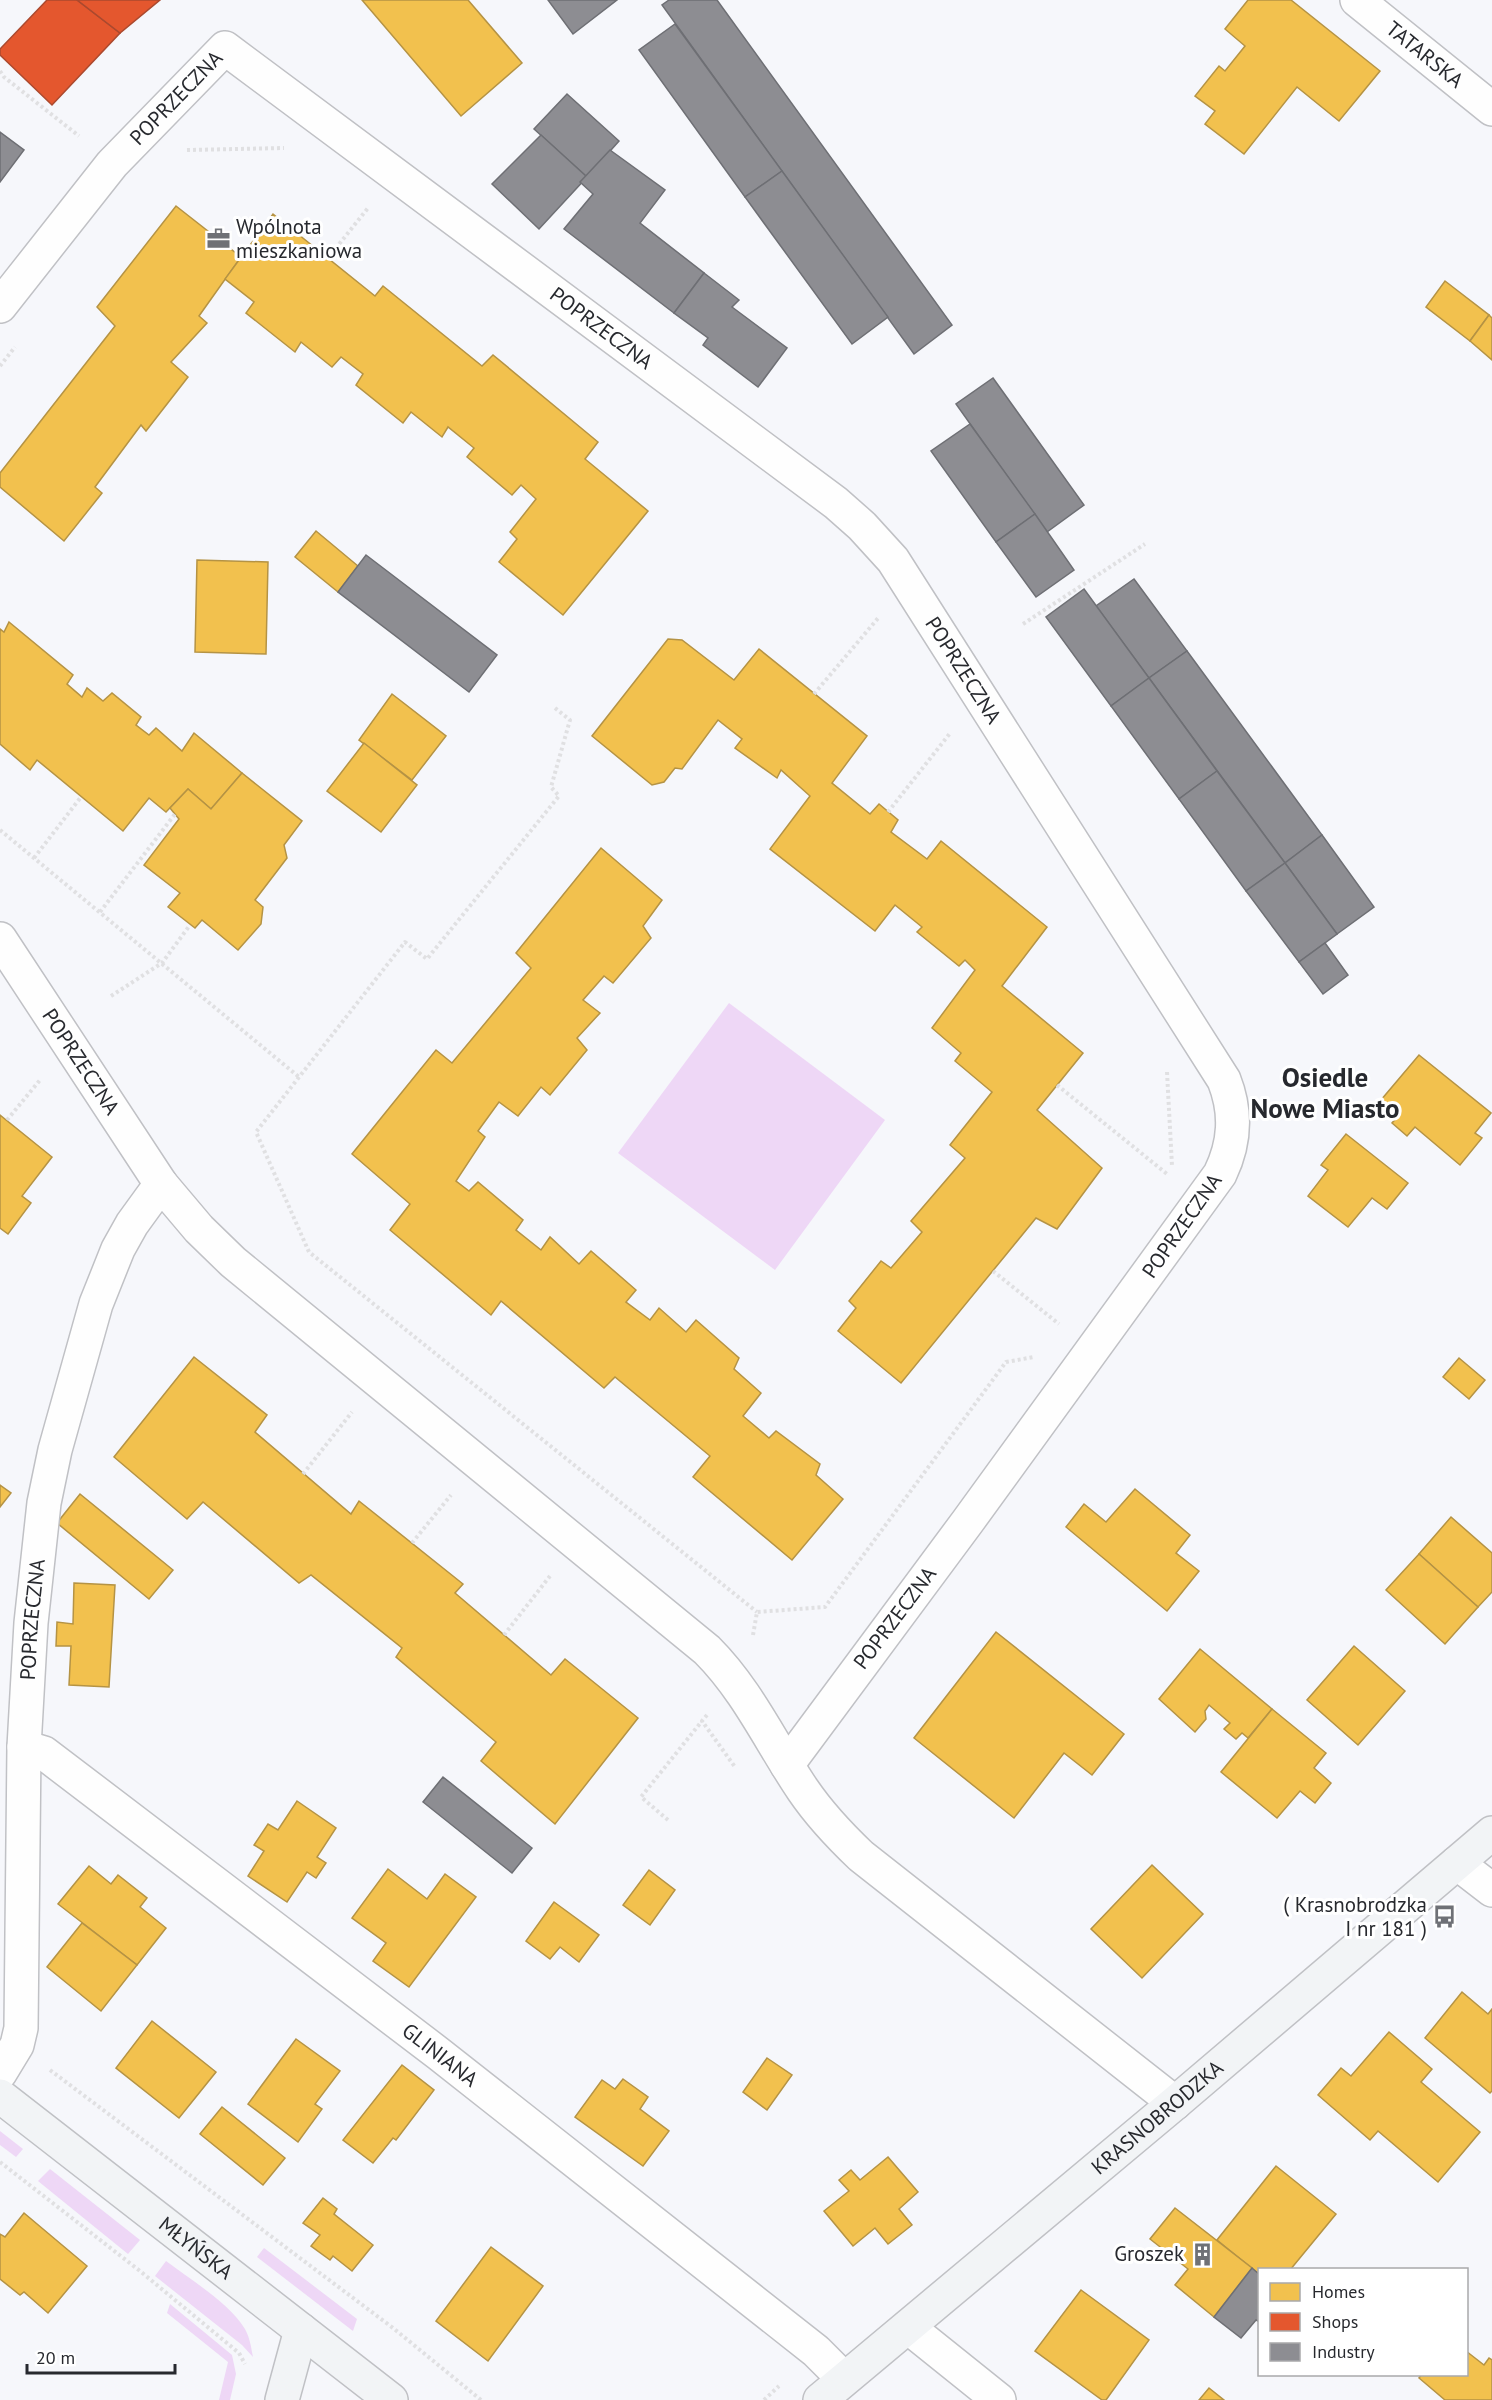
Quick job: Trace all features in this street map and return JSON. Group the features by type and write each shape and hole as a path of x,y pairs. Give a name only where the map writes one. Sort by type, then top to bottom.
{"street":[{"name":"TATARSKA","path":"1357,0 1492,109"},
{"name":"POPRZECZNA","path":"0,306 112,164 225,48 836,503 862,526 893,560 1224,1080 1231,1098 1233,1136 1229,1155 1214,1183 787,1765"},
{"name":"POPRZECZNA","path":"0,939 161,1184 199,1229 232,1262 686,1631 734,1680 787,1765 825,1818 861,1856 1175,2103"},
{"name":"POPRZECZNA","path":"0,2073 17,2045 21,2028 24,1747 36,1561 44,1503 79,1357 107,1275 132,1224 161,1184"},
{"name":"GLINIANA","path":"24,1747 44,1754 420,2040 816,2351 832,2390"},
{"name":"KRASNOBRODZKA","path":"832,2390 1175,2103 1492,1833"},
{"path":"1457,1863 1492,1890"},
{"name":"MŁYŃSKA","path":"0,2096 391,2400"},
{"path":"908,2327 999,2400"},
{"path":"282,2400 301,2330"}],"path":[{"path":"0,71 4,78 112,164"},
{"path":"177,150 291,148"},
{"path":"328,258 371,205"},
{"path":"0,366 22,338"},
{"path":"1023,624 1145,544"},
{"path":"814,694 882,614"},
{"path":"555,708 570,720 551,787 560,796 427,959 405,942 256,1132 309,1252 757,1612 825,1606 1006,1362 1036,1357"},
{"path":"888,812 953,729"},
{"path":"34,858 81,797"},
{"path":"100,912 175,814"},
{"path":"0,830 299,1077"},
{"path":"111,996 162,963 190,925"},
{"path":"1057,1085 1173,1178 1166,1064"},
{"path":"7,1120 44,1074"},
{"path":"993,1271 1061,1326"},
{"path":"343,1404 361,1419"},
{"path":"303,1474 352,1412"},
{"path":"443,1486 461,1501"},
{"path":"412,1543 452,1494"},
{"path":"504,1635 551,1575 542,1568"},
{"path":"668,1820 641,1797 748,1660 757,1612"},
{"path":"702,1721 741,1776"},
{"path":"17,2045 393,2328 481,2400"},
{"path":"0,2162 140,2271 239,2353 246,2367"},
{"path":"764,2400 816,2351"}],"shaded area":[{"path":"729,1003 885,1120 775,1270 618,1153"},
{"path":"0,2131 23,2149 16,2157 0,2145"},
{"path":"50,2169 140,2240 128,2254 38,2181"},
{"path":"264,2248 357,2319 353,2331 257,2257"},
{"path":"166,2261 209,2292 238,2319 248,2336 253,2357 242,2345 155,2276"},
{"path":"170,2304 232,2355 236,2374 230,2400 219,2400 228,2362 167,2313"}],"building: Homes":[{"path":"362,0 468,0 522,63 461,116"},
{"path":"1248,0 1291,0 1380,71 1339,121 1297,87 1244,154 1205,124 1215,111 1195,96 1219,66 1225,71 1245,46 1225,29"},
{"path":"176,206 241,257 199,316 207,323 171,362 188,377 146,431 141,425 95,487 102,493 64,541 0,487 0,473 115,326 97,307"},
{"path":"273,214 375,296 383,286 482,366 493,355 598,442 585,459 648,511 563,615 499,562 517,539 510,532 536,499 521,485 512,495 467,457 474,448 448,427 442,437 411,412 403,423 356,385 363,374 341,357 332,367 301,342 295,352 246,313 254,302 225,279"},
{"path":"1445,281 1489,315 1470,341 1426,307"},
{"path":"1489,315 1492,318 1492,360 1470,341"},
{"path":"316,531 358,566 338,592 295,557"},
{"path":"197,560 268,562 266,654 195,652"},
{"path":"9,622 73,675 67,684 82,697 87,688 103,701 112,693 141,717 136,725 149,735 156,728 182,751 194,733 242,773 211,809 188,789 166,812 149,798 123,831 37,760 30,770 0,744 0,629 4,632"},
{"path":"668,639 682,640 734,680 759,649 867,736 832,783 870,814 879,804 898,820 891,832 927,859 941,841 1047,927 1002,986 1083,1053 1037,1110 1102,1168 1057,1229 1036,1218 901,1383 838,1331 856,1308 849,1301 881,1261 891,1268 922,1232 911,1221 965,1158 950,1145 992,1092 955,1061 961,1053 932,1028 975,970 965,960 959,966 917,932 922,927 895,905 875,931 770,849 810,796 781,770 777,778 735,748 742,739 718,720 682,769 675,768 664,782 652,785 592,736"},
{"path":"392,694 446,736 412,780 359,740"},
{"path":"364,743 417,785 381,832 327,791"},
{"path":"242,773 302,821 284,845 287,858 255,900 263,907 261,924 238,950 202,920 195,928 168,907 180,893 144,865 179,819 170,808 188,789 211,809"},
{"path":"601,848 662,900 643,926 651,938 613,983 604,976 583,1000 600,1013 577,1038 587,1050 550,1095 541,1087 518,1116 499,1102 478,1131 485,1137 456,1181 469,1191 478,1182 523,1220 516,1230 541,1250 550,1237 579,1264 591,1251 636,1290 626,1302 650,1320 659,1308 686,1332 696,1320 739,1358 734,1369 761,1393 743,1416 769,1438 776,1431 820,1464 816,1475 843,1499 792,1560 693,1477 710,1456 615,1377 604,1388 501,1301 491,1315 390,1230 410,1204 352,1154 436,1050 452,1063 531,968 516,953"},
{"path":"1419,1055 1491,1113 1475,1133 1482,1138 1460,1165 1415,1127 1407,1136 1392,1123 1399,1115 1381,1100"},
{"path":"0,1115 52,1157 22,1196 31,1203 8,1234 0,1228"},
{"path":"1346,1134 1408,1183 1387,1209 1372,1198 1348,1227 1308,1196 1328,1170 1321,1165"},
{"path":"194,1357 267,1415 255,1432 351,1514 359,1501 463,1584 455,1593 551,1675 565,1659 638,1718 555,1824 481,1761 496,1742 396,1657 402,1648 311,1575 299,1583 203,1502 187,1519 114,1457"},
{"path":"1459,1358 1485,1380 1469,1399 1443,1377"},
{"path":"0,1485 11,1493 0,1507"},
{"path":"1135,1489 1190,1535 1176,1553 1199,1571 1167,1611 1066,1527 1084,1504 1106,1522"},
{"path":"80,1494 173,1570 149,1599 57,1523"},
{"path":"1451,1517 1492,1553 1492,1592 1478,1607 1419,1554"},
{"path":"1419,1554 1478,1607 1445,1644 1386,1590"},
{"path":"74,1583 115,1585 109,1687 69,1685 71,1646 56,1646 57,1622 73,1624"},
{"path":"996,1632 1124,1734 1092,1775 1064,1753 1014,1818 914,1738"},
{"path":"1354,1646 1405,1691 1358,1745 1307,1700"},
{"path":"1200,1649 1272,1709 1248,1738 1242,1733 1236,1739 1224,1729 1230,1723 1209,1705 1205,1711 1206,1719 1195,1732 1159,1699"},
{"path":"1272,1709 1326,1753 1314,1768 1331,1783 1315,1803 1300,1791 1277,1818 1221,1772"},
{"path":"297,1801 336,1828 317,1857 326,1863 316,1878 307,1872 287,1902 248,1876 264,1851 254,1845 268,1824 278,1830"},
{"path":"1152,1865 1203,1914 1142,1978 1091,1929"},
{"path":"89,1866 111,1884 118,1875 147,1898 140,1907 166,1928 137,1965 58,1904"},
{"path":"388,1869 427,1899 445,1874 476,1897 409,1987 373,1961 386,1943 352,1918"},
{"path":"649,1870 675,1890 650,1925 623,1905"},
{"path":"554,1902 599,1935 579,1962 560,1947 550,1959 526,1941"},
{"path":"82,1923 137,1965 101,2011 47,1967"},
{"path":"1462,1992 1488,2014 1492,2009 1492,2091 1490,2093 1425,2038"},
{"path":"152,2021 216,2072 179,2118 116,2068"},
{"path":"1389,2032 1432,2069 1421,2082 1480,2132 1438,2182 1378,2131 1370,2140 1318,2095 1341,2068 1351,2076"},
{"path":"296,2039 340,2071 315,2104 322,2109 298,2142 248,2104"},
{"path":"767,2058 792,2075 767,2110 743,2092"},
{"path":"402,2065 434,2090 396,2140 393,2138 373,2163 343,2140"},
{"path":"623,2079 648,2097 640,2109 669,2131 643,2166 575,2117 602,2080 615,2089"},
{"path":"222,2107 285,2158 263,2185 200,2134"},
{"path":"888,2157 918,2192 899,2209 912,2225 888,2244 875,2228 853,2246 824,2211 849,2191 839,2180 851,2170 860,2180"},
{"path":"1276,2166 1336,2214 1292,2268 1258,2268 1258,2273 1217,2240"},
{"path":"323,2198 337,2209 334,2214 373,2245 352,2271 333,2256 330,2260 311,2246 320,2235 303,2223"},
{"name":"Groszek","path":"1175,2208 1252,2268 1214,2317 1175,2285 1188,2269 1150,2239"},
{"path":"24,2213 87,2266 48,2313 24,2292 20,2295 0,2279 0,2234 5,2237"},
{"path":"491,2247 543,2286 488,2361 436,2321"},
{"path":"1081,2290 1149,2340 1106,2400 1102,2400 1035,2351"},
{"path":"1468,2353 1484,2365 1489,2358 1492,2360 1492,2400 1445,2400 1419,2378 1420,2376 1468,2376"},
{"path":"1209,2388 1224,2400 1199,2400"}],"building: Shops":[{"path":"47,0 77,0 120,33 52,105 0,55 0,49"},
{"path":"77,0 160,0 120,33"}],"building: Industry":[{"path":"548,0 617,0 573,34"},
{"path":"669,0 717,0 952,325 914,354 662,5"},
{"path":"675,24 782,171 745,197 639,50"},
{"path":"567,94 619,141 587,177 534,129"},
{"path":"0,132 24,150 0,182"},
{"path":"541,135 587,177 539,229 492,184"},
{"path":"610,150 665,190 640,223 704,273 674,313 564,229 593,194 580,182"},
{"path":"782,171 888,317 852,344 745,197"},
{"path":"704,273 739,300 732,307 787,348 758,387 703,345 708,338 674,313"},
{"path":"993,378 1084,505 1047,532 956,404"},
{"path":"970,424 1035,514 996,542 931,451"},
{"path":"1035,514 1074,570 1036,597 996,542"},
{"path":"366,555 497,655 469,692 338,592"},
{"path":"1134,579 1187,651 1149,678 1096,606"},
{"path":"1084,589 1149,678 1111,706 1046,617"},
{"path":"1187,651 1322,835 1285,863 1149,678"},
{"path":"1149,678 1217,771 1179,799 1111,706"},
{"path":"1217,771 1285,863 1246,891 1179,799"},
{"path":"1322,835 1374,907 1337,934 1285,863"},
{"path":"1285,863 1337,934 1299,962 1246,891"},
{"path":"1325,943 1348,975 1323,994 1299,962"},
{"path":"443,1777 532,1848 512,1873 423,1802"},
{"path":"1252,2268 1258,2273 1258,2321 1256,2320 1241,2338 1214,2317"}],"place":[{"name":"Wpólnota mieszkaniowa","path":"218,239"},
{"name":"( Krasnobrodzka I nr 181 )","path":"1445,1917"},
{"name":"Groszek","path":"1202,2254"}],"district":[{"name":"Osiedle Nowe Miasto","path":"1325,1094"}]}
